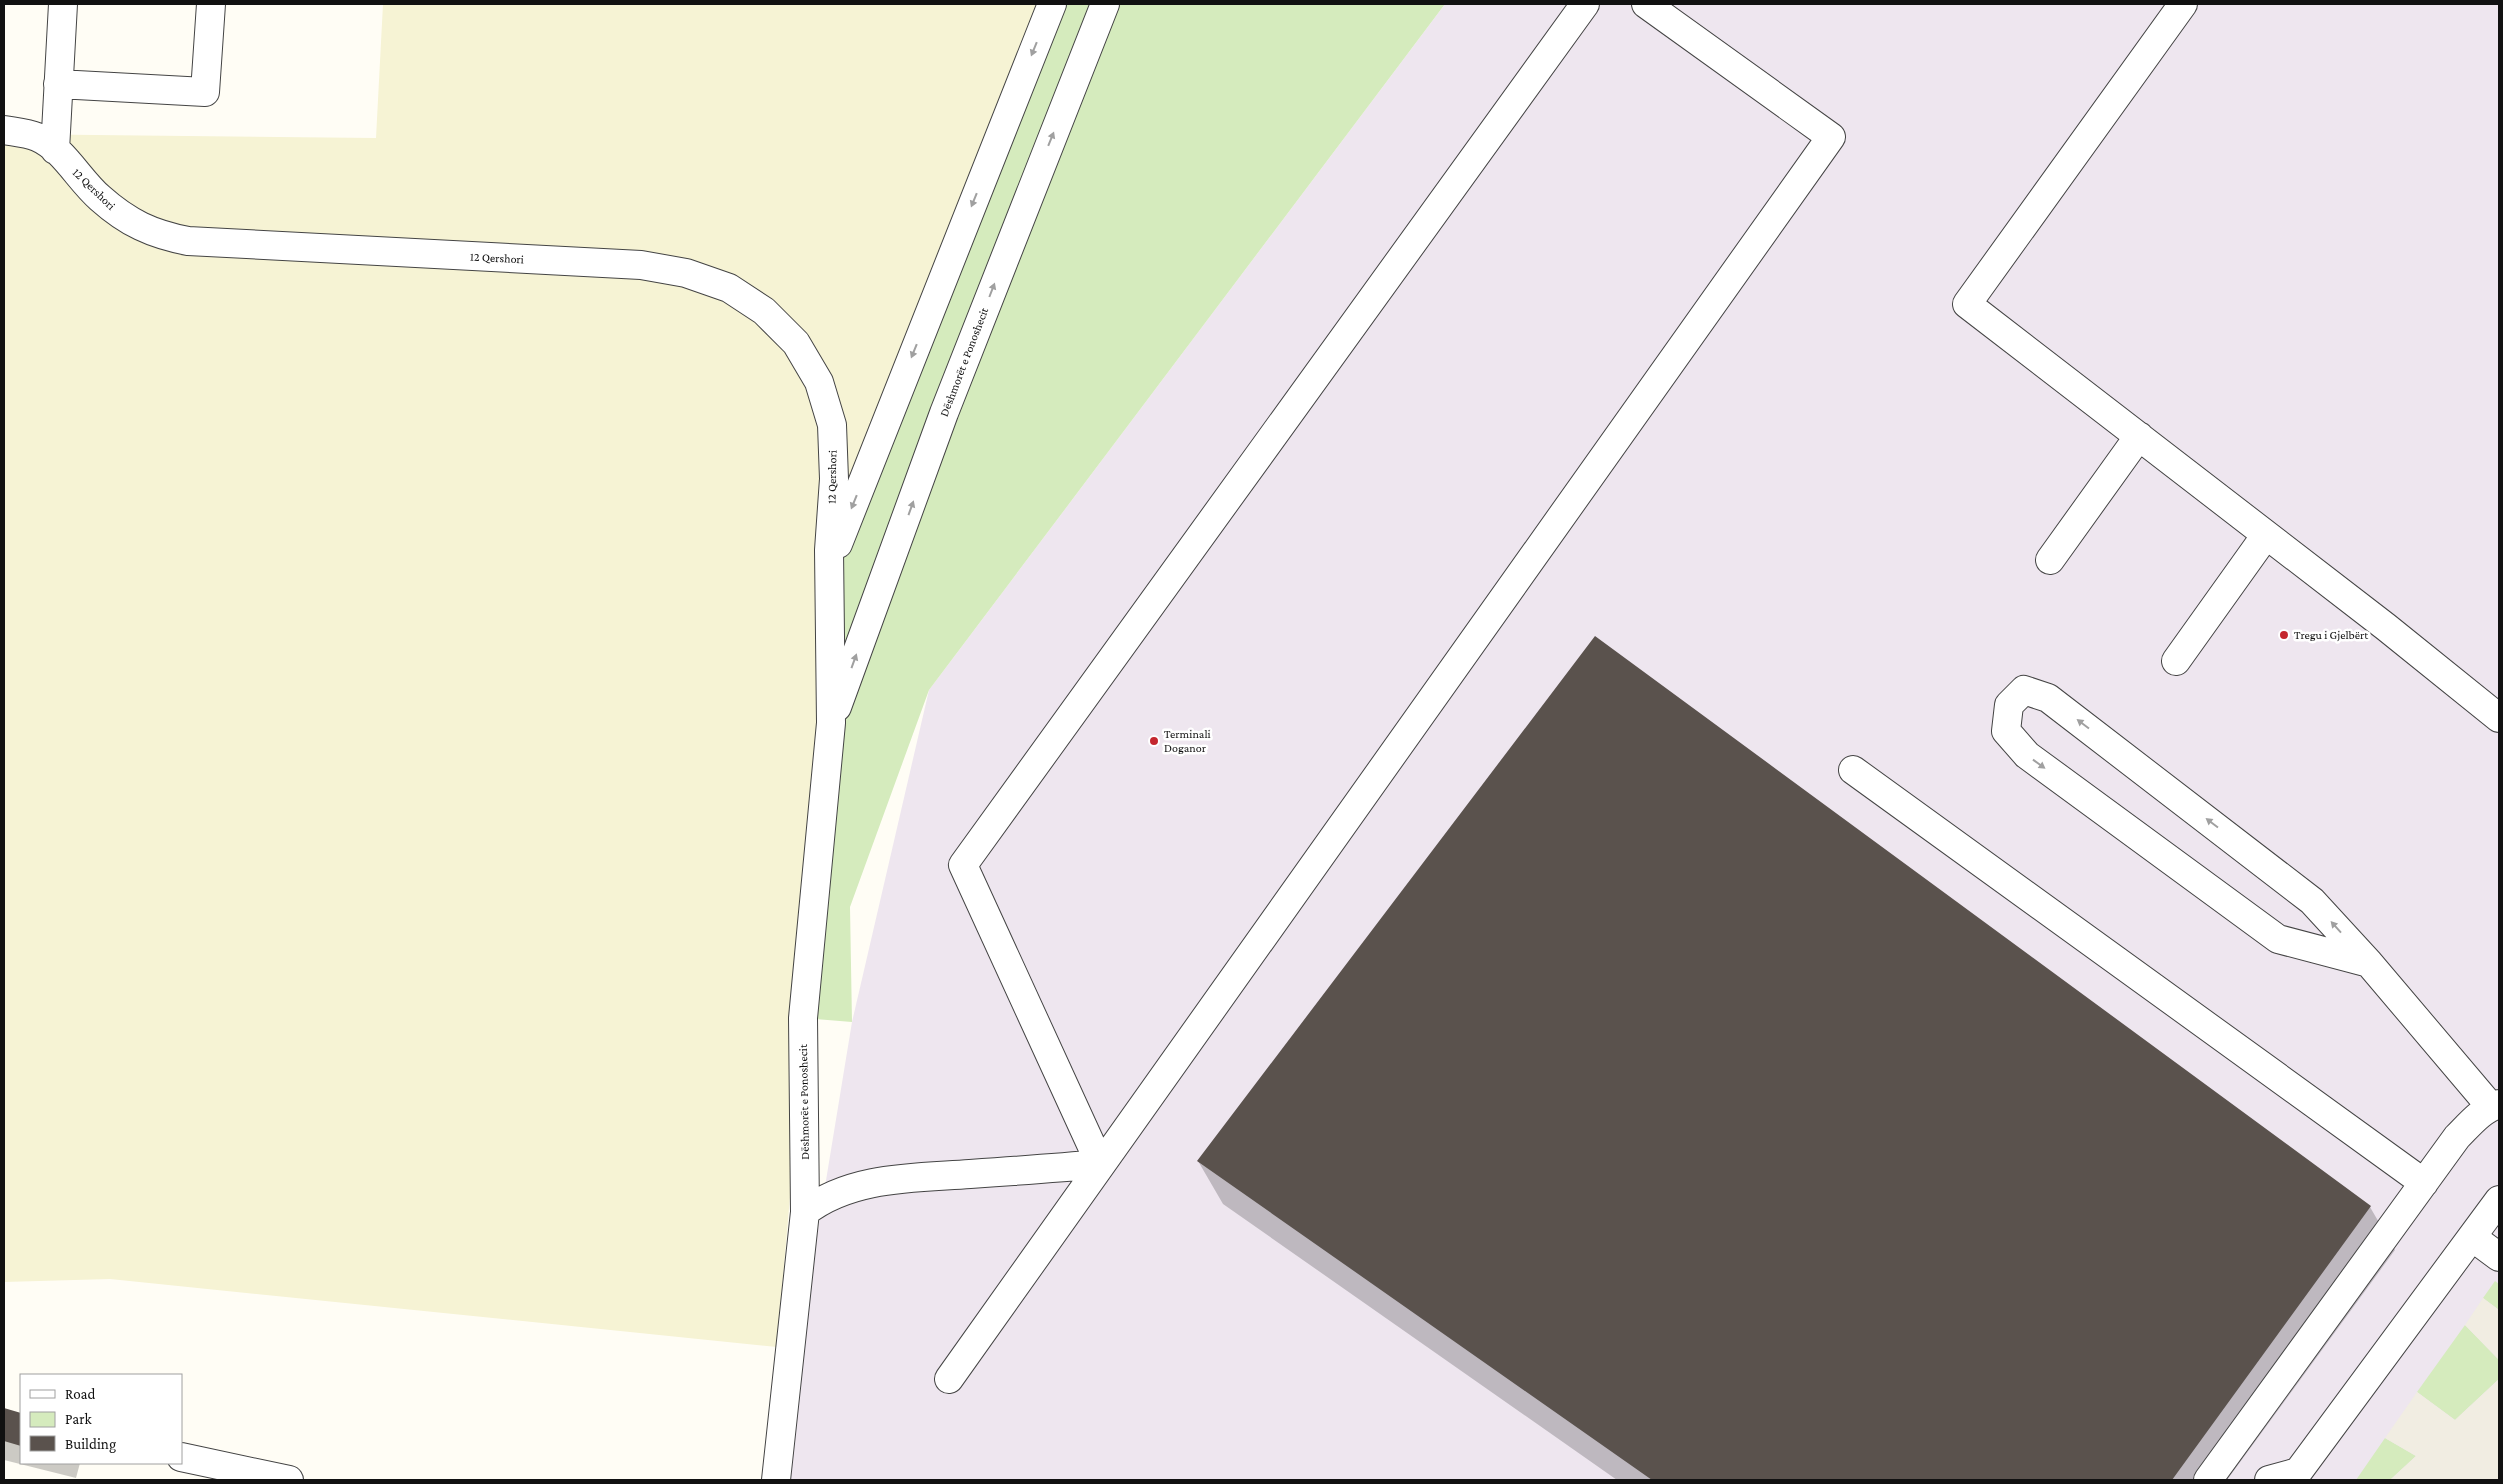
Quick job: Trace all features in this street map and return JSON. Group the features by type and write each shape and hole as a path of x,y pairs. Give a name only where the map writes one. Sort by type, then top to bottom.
{"street":[{"path":"55,150 63,4"},
{"path":"58,84 205,92 211,4"},
{"name":"Dëshmorët e Ponoshecit","path":"776,1480 805,1212 803,1018 831,723 830,553 1052,4"},
{"name":"Dëshmorët e Ponoshecit","path":"831,723 944,413 1105,4"},
{"path":"1100,1164 964,865 1585,4"},
{"path":"949,1379 1831,137 1646,4"},
{"path":"2183,4 1967,304 2499,718"},
{"name":"12 Qershori","path":"4,130 38,137 55,150 99,198 127,219 156,234 180,240 641,265 686,273 729,288 764,311 796,343 819,382 832,425 834,479 830,553"},
{"path":"2050,560 2139,436"},
{"path":"2176,661 2266,535"},
{"path":"2208,1480 2457,1137 2474,1119 2495,1105 2369,963 2312,901 2048,698 2024,690 2009,705 2006,731 2027,756 2278,939 2369,963"},
{"path":"1853,770 2424,1183"},
{"path":"805,1212 821,1199 852,1188 897,1180 1100,1164"},
{"path":"2269,1480 2298,1472 2499,1200"},
{"path":"2472,1238 2499,1258"},
{"path":"182,1457 289,1480"}],"shaded area":[{"path":"383,4 1057,4 831,723 777,1347 110,1279 4,1282 4,134 376,138"},
{"path":"1445,4 2499,4 2499,1480 786,1480 799,1345 852,1022 929,690"},
{"path":"2483,1298 2499,1310 2499,1360 2465,1325"},
{"path":"2499,1379 2499,1480 2390,1480 2416,1456 2385,1438 2417,1392 2455,1420"}],"green space":[{"path":"1057,4 1445,4 929,690 850,907 852,1022 803,1018 830,564"},
{"path":"2495,1281 2499,1284 2499,1310 2483,1298"},
{"path":"2465,1325 2499,1360 2499,1379 2455,1420 2417,1392"},
{"path":"2385,1438 2416,1456 2390,1480 2356,1480"}],"building":[{"path":"1595,636 2371,1206 2172,1480 1652,1480 1197,1161"},
{"path":"4,1408 20,1413 20,1446 4,1441"}],"place":[{"name":"Tregu i Gjelbërt","path":"2284,635"},
{"name":"Terminali Doganor","path":"1154,741"}]}
